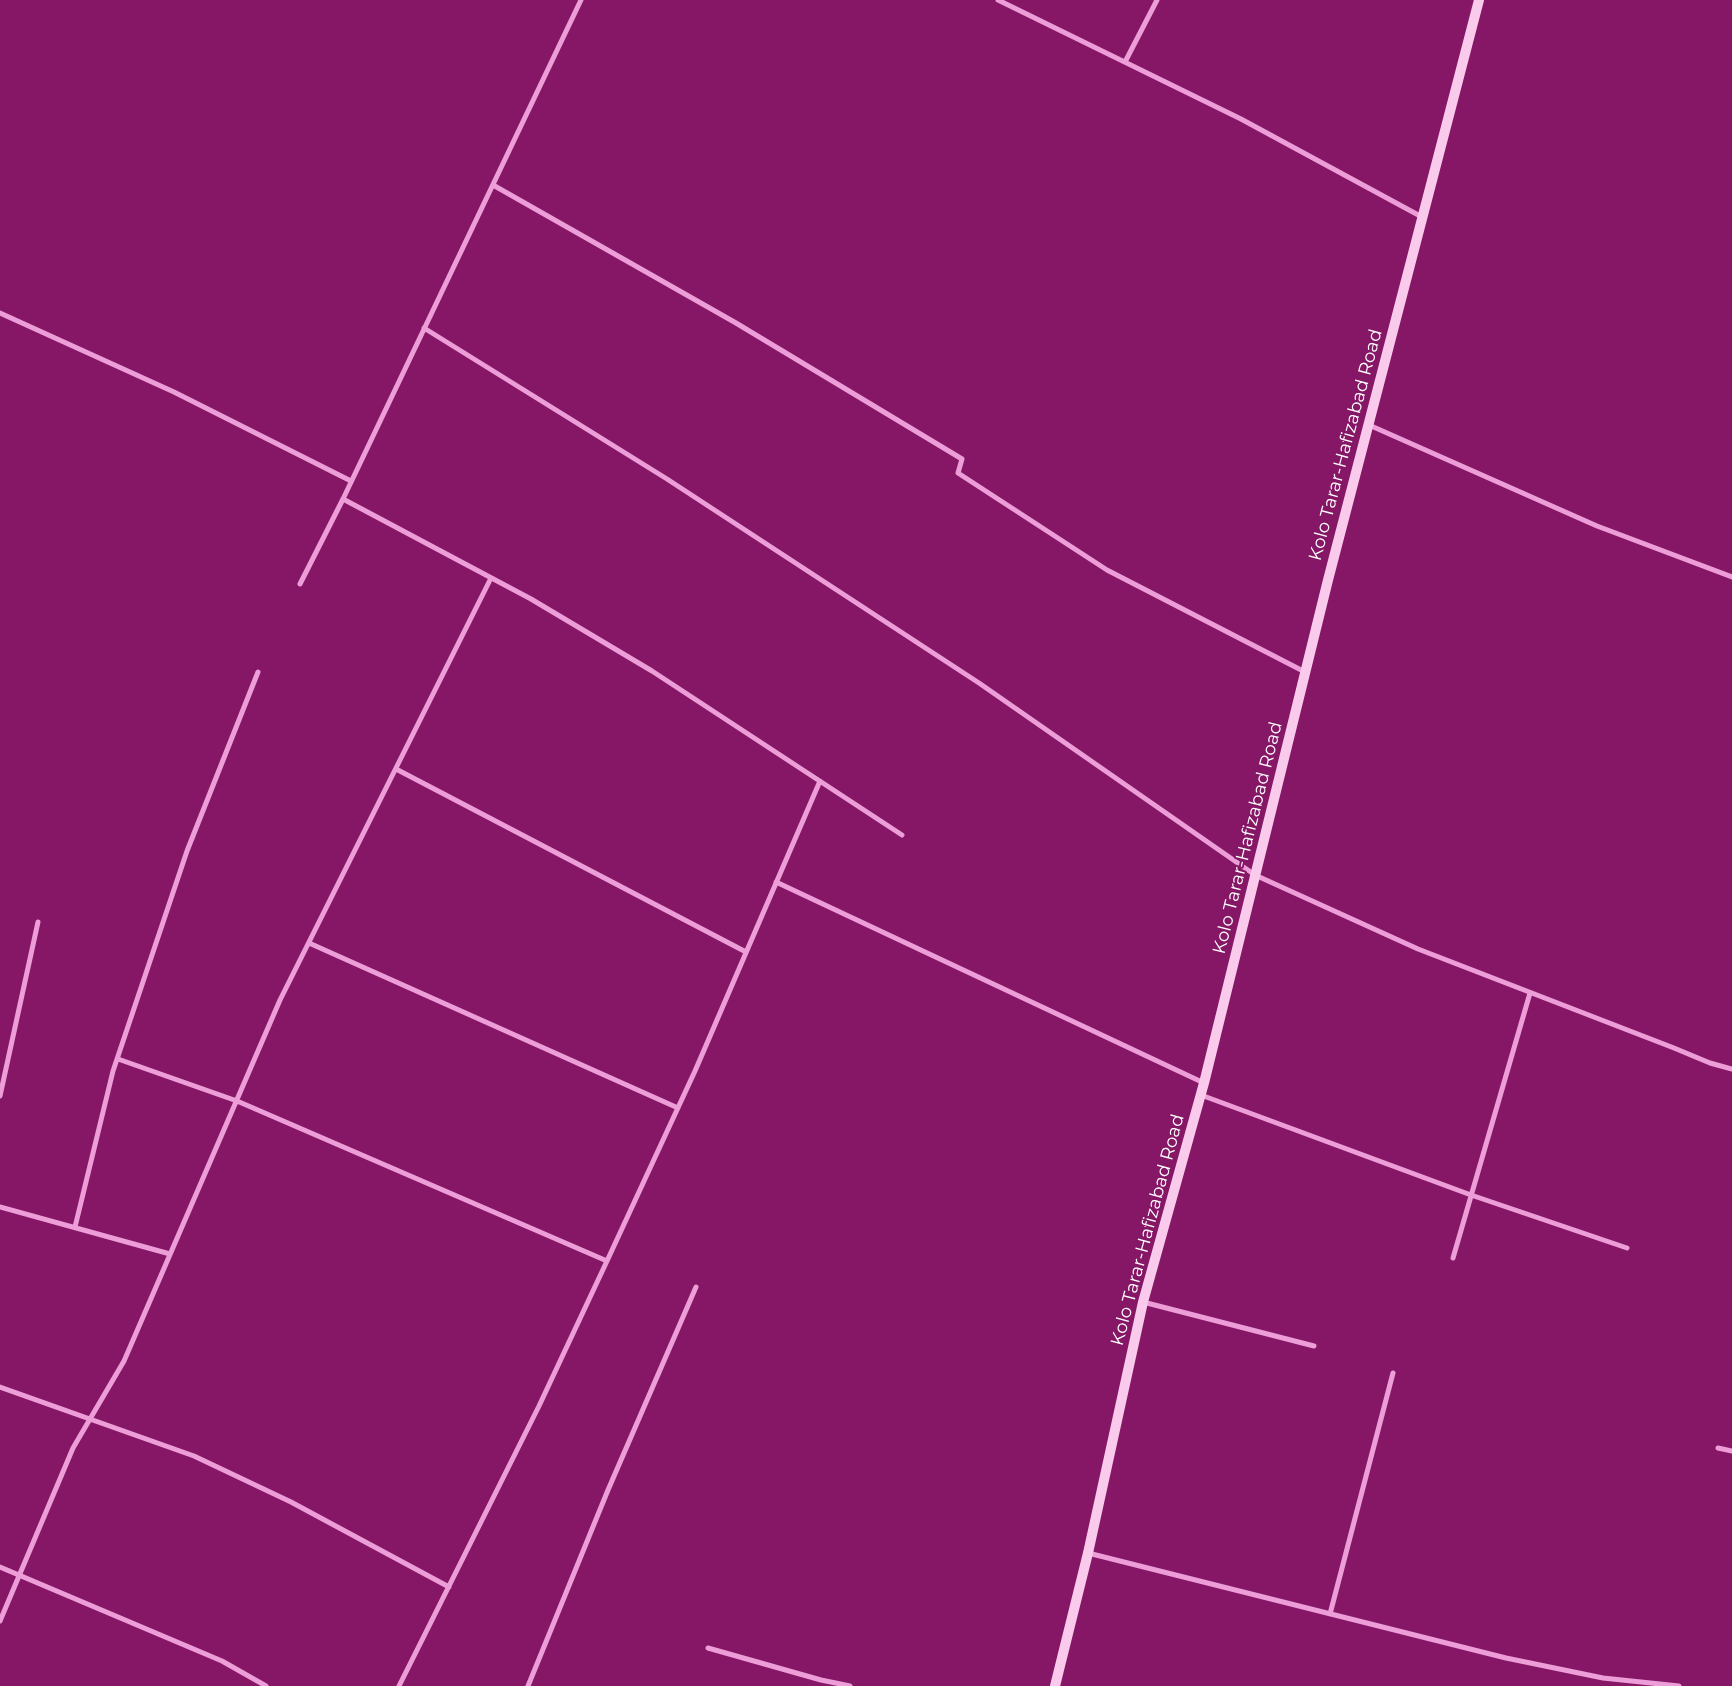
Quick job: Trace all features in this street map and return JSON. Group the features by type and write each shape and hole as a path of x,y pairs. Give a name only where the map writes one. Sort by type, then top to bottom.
{"main road":[{"name":"Kolo Tarar-Hafizabad Road","path":"1055,1686 1088,1553 1143,1302 1201,1095 1305,672 1479,0"}],"street":[{"path":"300,584 343,499 581,0"},
{"path":"998,0 1240,119 1423,217"},
{"path":"1125,62 1157,0"},
{"path":"493,185 736,323 962,459 958,473 1107,570 1305,672"},
{"path":"0,313 174,392 351,482"},
{"path":"424,328 667,480 978,683 1255,875 1418,949 1710,1063 1732,1069"},
{"path":"1369,424 1597,526 1732,577"},
{"path":"343,499 531,599 652,670 902,835"},
{"path":"0,1621 73,1448 124,1361 280,1000 492,578"},
{"path":"75,1227 113,1071 187,851 258,672"},
{"path":"396,769 746,952"},
{"path":"399,1686 540,1406 678,1108 820,781"},
{"path":"776,882 1204,1083"},
{"path":"0,1096 38,922"},
{"path":"309,943 678,1108"},
{"path":"1453,1258 1530,992"},
{"path":"118,1059 237,1101 607,1261"},
{"path":"1201,1095 1471,1195 1627,1248"},
{"path":"0,1206 170,1254"},
{"path":"528,1686 608,1490 696,1287"},
{"path":"1143,1302 1314,1346"},
{"path":"1330,1614 1393,1373"},
{"path":"0,1387 194,1456 291,1502 449,1587"},
{"path":"1718,1448 1732,1451"},
{"path":"1088,1553 1496,1656 1603,1678 1679,1686"},
{"path":"0,1566 222,1661 266,1686"},
{"path":"708,1648 821,1680 850,1686"}]}
